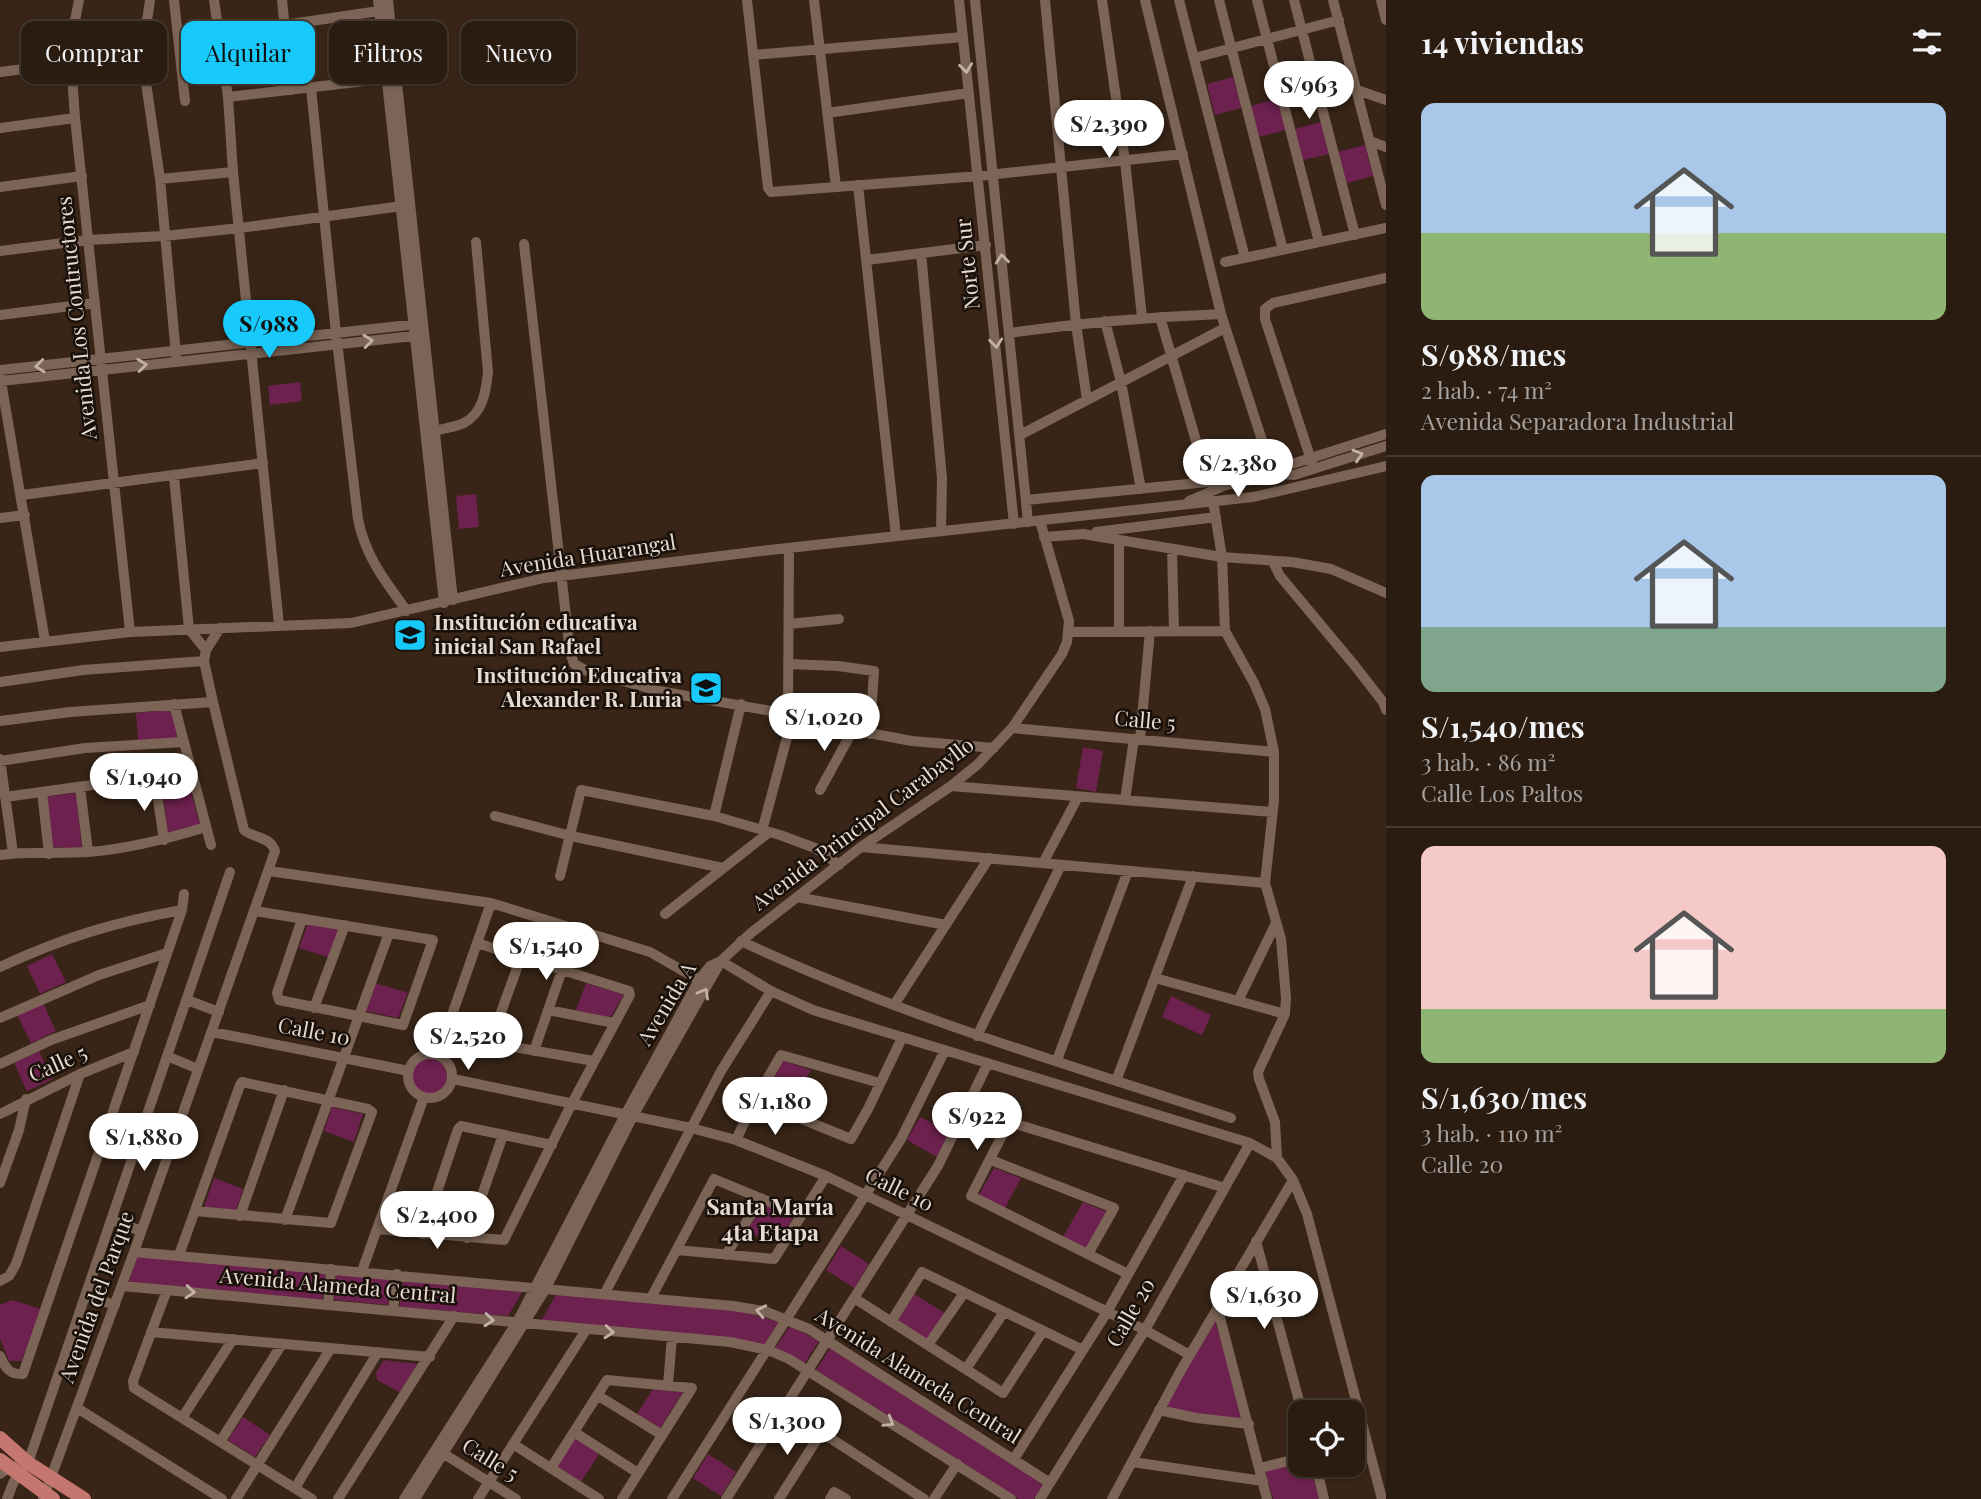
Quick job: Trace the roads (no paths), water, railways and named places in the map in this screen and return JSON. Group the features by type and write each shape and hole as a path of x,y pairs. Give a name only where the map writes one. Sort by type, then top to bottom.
{"main road":[{"path":"0,1438 28,1463 54,1472 84,1499"},
{"path":"7,1470 47,1497"}],"street":[{"name":"Avenida Los Contructores","path":"74,21 79,0"},
{"path":"147,21 150,0"},
{"path":"174,0 185,101"},
{"path":"215,0 228,97 233,172 279,625"},
{"path":"282,0 284,21"},
{"path":"388,0 389,21"},
{"path":"747,0 768,188 771,192 979,176 1183,155"},
{"path":"814,0 835,187"},
{"name":"Norte Sur","path":"959,0 1014,524"},
{"name":"Norte Sur","path":"975,0 1026,500 1034,521"},
{"path":"1045,0 1076,324 1087,400"},
{"path":"1102,0 1125,161 1142,317"},
{"path":"1145,0 1221,314 1278,475"},
{"path":"1179,0 1245,258"},
{"path":"1220,0 1283,250"},
{"path":"1257,0 1319,242"},
{"path":"1294,0 1355,235"},
{"path":"1334,0 1386,205"},
{"path":"1381,0 1386,18"},
{"path":"304,21 378,6"},
{"path":"1194,58 1339,20"},
{"path":"754,55 963,37"},
{"path":"0,72 21,69"},
{"name":"Avenida Los Contructores","path":"73,84 130,632"},
{"path":"146,84 160,179 176,356"},
{"path":"290,84 291,90"},
{"path":"228,97 343,84"},
{"path":"392,84 402,206 436,431 448,601"},
{"path":"393,84 448,601"},
{"path":"311,88 336,339 362,539 380,575 407,611"},
{"path":"1357,90 1386,100"},
{"path":"827,113 969,93"},
{"path":"0,128 75,118"},
{"path":"1370,141 1386,147"},
{"path":"160,179 233,172"},
{"path":"0,187 82,176"},
{"path":"858,185 895,536"},
{"path":"0,251 87,240 240,228 402,206"},
{"path":"1225,262 1386,228"},
{"path":"436,431 465,423 476,412 486,394 488,372 476,242"},
{"path":"524,244 570,652 574,663 587,671 659,691 791,714 870,734 912,741 993,748"},
{"path":"867,260 986,245"},
{"path":"921,253 942,478 941,531"},
{"path":"1312,463 1265,319 1265,309 1273,303 1386,278"},
{"path":"0,315 95,303"},
{"path":"1009,334 1142,317 1221,314"},
{"path":"1160,317 1208,482"},
{"path":"1105,321 1121,382 1141,489"},
{"path":"1020,435 1225,328"},
{"path":"45,641 0,375 420,330"},
{"name":"Avenida Huarangal","path":"1183,504 1214,489 1278,475 1294,475 1312,463 1386,435"},
{"name":"Avenida Huarangal","path":"1312,463 1386,446"},
{"path":"22,495 174,477 263,463"},
{"name":"Avenida Huarangal","path":"0,647 130,632 351,623 527,581 789,548 1273,494 1386,466"},
{"path":"174,477 189,629 205,656 212,702 244,830 250,835 267,839 275,851 269,871 491,903 650,952 699,980"},
{"path":"1026,500 1208,482 1246,481"},
{"path":"1213,502 1222,557 1225,631 1265,709 1274,752 1273,812 1265,883 1281,939 1286,998 1284,1014 1258,1072 1258,1079 1276,1126 1277,1158"},
{"path":"0,518 25,515"},
{"path":"1044,537 1216,517"},
{"path":"1034,521 1044,537 1067,610 1069,632 1225,631"},
{"path":"1083,534 1222,557 1292,562 1331,569 1386,593"},
{"path":"1119,540 1119,632"},
{"path":"665,914 765,832 791,714 789,548"},
{"path":"1172,549 1174,631"},
{"path":"1273,562 1280,576 1355,666 1383,702 1386,710"},
{"path":"789,624 839,619"},
{"path":"205,656 220,628"},
{"path":"1125,800 1137,739 1150,631"},
{"name":"Avenida Principal Carabayllo","path":"721,961 741,941 861,847 951,786 978,764 1012,728 1062,654 1069,632"},
{"path":"0,682 205,656"},
{"path":"789,664 874,671 870,734"},
{"path":"0,721 212,702"},
{"path":"174,704 211,845"},
{"path":"714,817 741,704"},
{"name":"Calle 5","path":"1012,728 1274,752"},
{"path":"820,790 853,730"},
{"path":"13,853 0,760 85,748 184,742"},
{"path":"5,797 193,777"},
{"path":"155,780 164,840"},
{"path":"951,786 1273,812"},
{"path":"80,787 88,852"},
{"path":"560,876 581,790 714,817 815,848 839,865"},
{"path":"42,792 49,854"},
{"path":"1043,863 1079,797"},
{"path":"495,816 571,836 723,868"},
{"path":"0,855 88,852 164,840 206,827"},
{"path":"861,847 1265,883"},
{"path":"894,1005 989,858"},
{"path":"977,1036 1061,865"},
{"name":"Avenida del Parque","path":"47,1497 269,871"},
{"path":"1057,1060 1128,871"},
{"name":"Avenida del Parque","path":"28,1463 230,872"},
{"path":"1116,1081 1193,876"},
{"path":"0,1356 5,1367 15,1374 23,1374 182,910 184,894"},
{"path":"797,897 946,925"},
{"path":"438,1055 491,903"},
{"path":"0,967 86,931 133,918 182,910"},
{"path":"255,911 431,940 433,942 404,1023 401,1025 279,1000 276,993 302,919"},
{"path":"1238,1001 1276,923"},
{"path":"314,1008 345,925"},
{"path":"285,1220 389,933"},
{"path":"741,941 894,1005 977,1036 1231,1118"},
{"path":"377,1229 505,1240 571,1104 630,992 477,943"},
{"path":"0,1018 99,975 167,953"},
{"path":"521,957 491,1040 494,1045 594,1061"},
{"path":"721,961 771,991 813,1010 1250,1143 1277,1158 1293,1180 1314,1240 1382,1499"},
{"name":"Avenida A","path":"415,1499 542,1287 699,980 710,966 721,961"},
{"name":"Avenida A","path":"542,1287 619,1126 629,1115 721,961"},
{"path":"534,1051 562,970"},
{"path":"1155,978 1284,1014"},
{"path":"605,1293 728,1060 771,991"},
{"path":"187,999 219,1012"},
{"path":"0,1064 51,1040 150,1005"},
{"path":"548,1010 614,1023"},
{"name":"Calle 10","path":"212,1032 409,1071"},
{"path":"755,1100 850,1139 902,1038"},
{"path":"672,1499 901,1139 945,1050"},
{"name":"Calle 5","path":"0,1114 80,1074 134,1052"},
{"path":"423,1055 438,1055 450,1064 453,1079 445,1092 431,1098 424,1097 413,1090 408,1077 411,1064 423,1055"},
{"path":"736,1140 781,1055 880,1083"},
{"path":"167,1056 198,1069"},
{"path":"726,1499 938,1166 988,1063"},
{"path":"0,1280 9,1276 16,1264 80,1074"},
{"name":"Calle 10","path":"453,1079 691,1128 736,1140 826,1176 1145,1330 1190,1355"},
{"path":"179,1255 242,1082 372,1112 333,1221 328,1224 195,1212"},
{"path":"240,1216 284,1090"},
{"path":"362,1271 424,1097"},
{"path":"0,1183 19,1130 26,1099"},
{"path":"967,1109 1225,1188"},
{"path":"612,1112 619,1126"},
{"path":"1009,1122 971,1196 1128,1274"},
{"path":"423,1234 458,1128 461,1126 552,1145"},
{"path":"467,1238 503,1135"},
{"name":"Calle 20","path":"1040,1499 1145,1330 1250,1143"},
{"path":"990,1160 1114,1208 1088,1254"},
{"path":"1013,1459 1107,1312 1184,1175"},
{"path":"677,1250 774,1259 826,1176"},
{"path":"652,1298 714,1179 802,1215"},
{"path":"1112,1499 1217,1306 1293,1180"},
{"path":"726,1255 761,1198"},
{"path":"111,1220 141,1231"},
{"path":"1256,1241 1299,1400"},
{"name":"Avenida Alameda Central","path":"134,1251 542,1287 764,1311 787,1319 827,1340 1050,1483"},
{"path":"328,1305 331,1269"},
{"path":"891,1322 922,1272 1083,1350"},
{"path":"393,1311 397,1275"},
{"name":"Avenida Alameda Central","path":"122,1286 730,1342 768,1350 808,1370 1011,1499"},
{"path":"167,1290 133,1381 134,1388 312,1499"},
{"path":"928,1345 964,1293"},
{"path":"86,1296 115,1305"},
{"path":"854,1298 1003,1393 1043,1331"},
{"path":"1217,1306 1268,1499"},
{"path":"966,1369 1004,1312"},
{"path":"338,1499 454,1316"},
{"name":"Avenida A","path":"404,1499 521,1323"},
{"path":"478,1499 586,1330"},
{"path":"151,1332 430,1357"},
{"path":"668,1385 672,1337"},
{"path":"183,1418 233,1339"},
{"path":"220,1442 282,1344"},
{"path":"236,1499 331,1348"},
{"path":"295,1489 378,1352"},
{"path":"551,1468 607,1380 692,1388 622,1499"},
{"path":"597,1395 662,1435"},
{"path":"77,1408 222,1499"},
{"path":"784,1408 924,1499"},
{"path":"1159,1410 1196,1418 1249,1424"},
{"path":"574,1432 638,1473"},
{"path":"779,1499 821,1433"},
{"path":"513,1444 599,1499"},
{"name":"Calle 5","path":"444,1454 516,1499"},
{"path":"1260,1468 1288,1461"},
{"path":"1132,1462 1263,1481"},
{"path":"7,1499 14,1481 7,1470 28,1463"},
{"path":"934,1499 957,1464"},
{"path":"1319,1477 1324,1499"},
{"path":"830,1499 834,1492 846,1499"}],"place":[{"name":"Institución educativa inicial San Rafael","path":"410,635"},
{"name":"Institución Educativa Alexander R. Luria","path":"706,688"}],"district":[{"name":"Santa María 4ta Etapa","path":"770,1220"}]}
